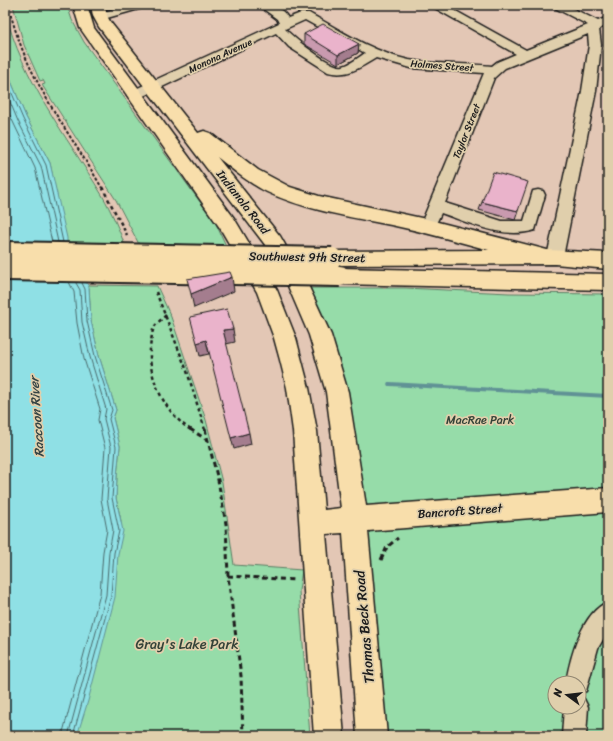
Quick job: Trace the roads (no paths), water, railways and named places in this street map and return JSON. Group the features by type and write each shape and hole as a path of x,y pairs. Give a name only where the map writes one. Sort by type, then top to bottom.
{"main road":[{"name":"Indianola Road","path":"80,5 86,28 227,223 267,290 285,338 298,388 304,431 312,523"},
{"name":"Indianola Road","path":"99,10 104,24 273,241 298,285 320,335 337,392 355,519"},
{"path":"176,116 253,176 284,191 319,202 428,226 508,249 551,257"},
{"name":"Southwest 9th Street","path":"5,252 332,258 551,257 608,261"},
{"name":"Southwest 9th Street","path":"5,270 608,282"},
{"name":"Bancroft Street","path":"312,523 608,500"},
{"name":"Thomas Beck Road","path":"355,519 370,684 372,736"},
{"path":"312,523 329,736"}],"street":[{"path":"99,10 142,5"},
{"path":"264,5 282,17 282,26 294,44 332,69 345,70 375,53"},
{"path":"436,5 526,55"},
{"path":"558,5 600,24"},
{"name":"Monona Avenue","path":"134,95 305,15"},
{"name":"Holmes Street","path":"305,15 375,53 410,64 494,70"},
{"path":"494,70 600,24"},
{"path":"551,257 589,91 595,45 600,24"},
{"name":"Taylor Street","path":"428,226 488,76 494,70"},
{"path":"436,206 502,227 530,226 538,194"},
{"path":"580,675 587,645 598,624 608,613"},
{"path":"574,736 575,715"}],"water":[{"name":"Raccoon River","path":"5,67 26,117 50,163 67,238 67,247 89,287 91,321 99,356 116,410 113,418 120,446 116,498 123,531 118,554 115,597 88,701 77,736 5,736"}],"waterway":[{"path":"390,384 608,396"}],"park label":[{"name":"MacRae Park","path":"480,420"},
{"name":"Gray's Lake Park","path":"187,644"}]}
